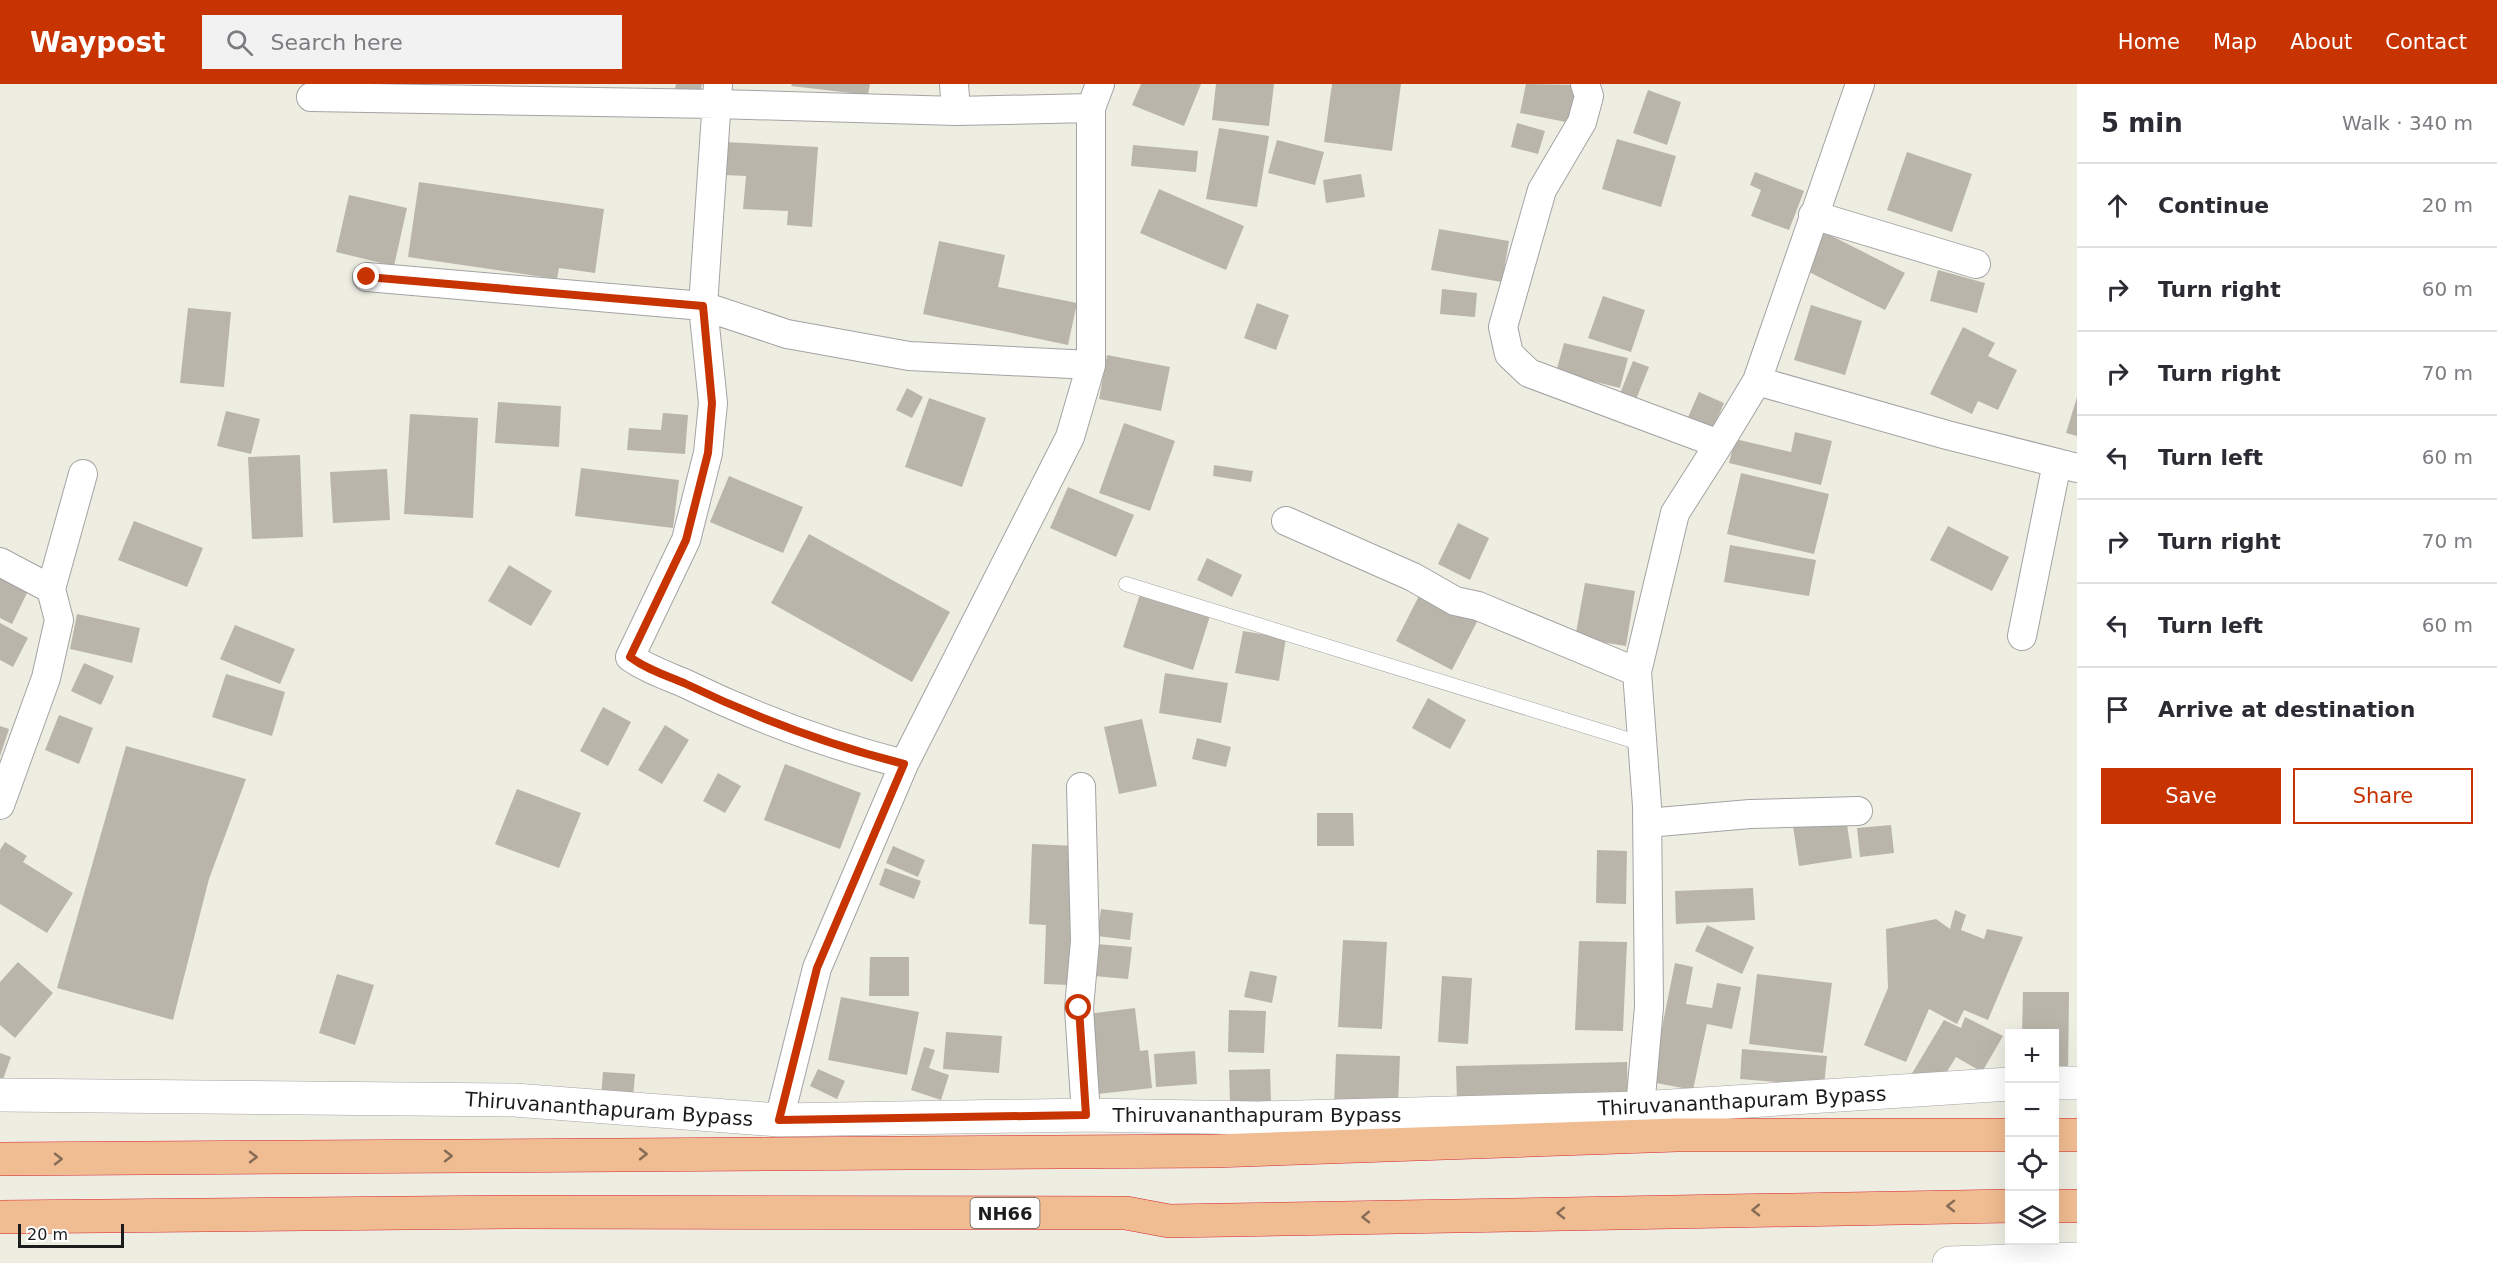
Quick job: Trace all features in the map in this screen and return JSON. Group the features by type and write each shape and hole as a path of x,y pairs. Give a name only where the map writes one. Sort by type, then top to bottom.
{"highway":[{"name":"Thiruvananthapuram Bypass","path":"0,1159 1214,1151 1677,1135 2005,1135"},
{"path":"2059,1135 2077,1135"},
{"name":"NH66","path":"0,1218 515,1212 1126,1213 1169,1221 2005,1206"},
{"path":"2059,1206 2077,1206"}],"street":[{"path":"1586,84 1589,96 1582,122 1542,190 1532,224 1503,327 1509,354 1528,373 1719,444"},
{"path":"1640,1108 1649,1007 1647,824 1637,672 1675,513 1757,381 1860,84"},
{"path":"718,94 703,306 712,403 708,453 686,540 630,657 642,666 710,696 853,751 904,764"},
{"path":"311,97 718,94 955,98 1095,96 1091,365 1070,437 904,764 817,968 779,1120"},
{"path":"1814,215 1976,264"},
{"path":"367,277 703,306 787,334 909,356 1091,365"},
{"path":"1757,381 1947,435 2067,466 2022,636"},
{"path":"0,805 48,667 59,620 51,589 83,474"},
{"path":"1286,520 1413,577 1455,602 1478,606 1637,672"},
{"path":"0,562 51,589"},
{"path":"1081,788 1085,941 1079,1008 1086,1115"},
{"path":"1647,824 1750,814 1858,811"},
{"path":"2059,1083 2077,1083"},
{"name":"Thiruvananthapuram Bypass","path":"0,1095 514,1100 779,1120 1086,1115 1257,1119 1640,1108 2005,1084"},
{"path":"1949,1263 2077,1259"}],"lane":[{"path":"1126,584 1643,744"}],"building":[{"path":"676,84 702,84 701,89 675,89"},
{"path":"792,84 870,84 868,95 791,86"},
{"path":"1141,84 1201,84 1184,126 1132,105"},
{"path":"1216,84 1274,84 1269,126 1212,120"},
{"path":"1332,84 1401,84 1392,151 1324,142"},
{"path":"1526,84 1579,85 1571,123 1520,113"},
{"path":"1648,90 1681,102 1667,145 1633,133"},
{"path":"1517,123 1545,131 1538,154 1511,147"},
{"path":"1219,128 1269,136 1257,207 1206,199"},
{"path":"1617,139 1676,156 1661,207 1602,189"},
{"path":"1277,140 1324,152 1315,185 1268,173"},
{"path":"725,142 818,147 812,227 787,225 788,211 743,209 746,176 723,175"},
{"path":"1133,145 1198,151 1196,172 1131,166"},
{"path":"1907,152 1972,174 1952,232 1887,210"},
{"path":"1755,172 1804,191 1789,230 1751,216 1761,190 1750,185"},
{"path":"1361,174 1365,197 1326,203 1323,180"},
{"path":"419,182 604,209 595,273 559,268 557,279 408,257"},
{"path":"1159,189 1244,226 1226,270 1140,233"},
{"path":"349,195 407,208 394,266 336,252"},
{"path":"1439,229 1509,241 1502,282 1431,270"},
{"path":"1818,229 1905,273 1885,310 1799,267"},
{"path":"939,241 1005,255 998,287 1077,303 1068,345 923,314"},
{"path":"1938,270 1985,283 1977,313 1930,301"},
{"path":"1442,289 1477,293 1475,317 1440,314"},
{"path":"1603,296 1645,310 1631,352 1588,338"},
{"path":"1257,303 1289,315 1276,350 1244,338"},
{"path":"1811,305 1862,321 1845,375 1794,360"},
{"path":"188,308 231,312 224,387 180,383"},
{"path":"1963,327 1995,343 1988,356 2017,370 1998,410 1978,401 1972,414 1930,394"},
{"path":"1564,343 1628,358 1620,388 1556,372"},
{"path":"1107,355 1170,367 1161,411 1099,399"},
{"path":"1633,361 1649,367 1635,402 1619,396"},
{"path":"907,388 923,397 912,418 896,410"},
{"path":"1699,392 1724,403 1711,433 1686,422"},
{"path":"2077,397 2077,436 2066,433"},
{"path":"929,398 986,418 962,487 905,467"},
{"path":"498,402 561,406 559,447 495,443"},
{"path":"226,411 260,419 251,454 217,446"},
{"path":"663,413 688,415 685,454 627,450 629,428 661,430"},
{"path":"410,414 478,418 473,518 404,514"},
{"path":"1124,423 1175,441 1150,511 1099,493"},
{"path":"1795,432 1832,441 1821,485 1729,463 1735,439 1791,452"},
{"path":"300,455 303,537 252,539 248,457"},
{"path":"1214,465 1253,471 1251,482 1213,476"},
{"path":"581,468 679,480 673,528 575,516"},
{"path":"387,469 390,520 333,523 330,472"},
{"path":"1741,473 1829,494 1814,554 1727,534"},
{"path":"729,476 803,507 783,553 710,522"},
{"path":"1068,487 1134,515 1116,557 1050,528"},
{"path":"134,521 203,548 187,587 118,560"},
{"path":"1458,523 1489,538 1470,580 1438,564"},
{"path":"1948,526 2009,557 1992,591 1930,560"},
{"path":"809,534 950,612 912,682 771,603"},
{"path":"1730,545 1816,560 1809,596 1724,582"},
{"path":"1207,558 1242,575 1232,597 1197,580"},
{"path":"509,565 552,591 531,626 488,601"},
{"path":"0,578 28,591 12,624 0,618"},
{"path":"1585,583 1635,591 1626,646 1575,638"},
{"path":"1423,588 1479,618 1452,670 1396,641"},
{"path":"1140,594 1210,616 1193,670 1123,647"},
{"path":"77,614 140,628 132,663 70,649"},
{"path":"0,623 28,638 13,667 0,660"},
{"path":"235,625 295,649 280,684 220,659"},
{"path":"1243,631 1286,638 1279,681 1235,673"},
{"path":"84,663 114,676 101,705 71,691"},
{"path":"1165,673 1228,683 1221,723 1159,713"},
{"path":"226,674 285,692 272,736 212,717"},
{"path":"1428,698 1466,720 1450,749 1412,728"},
{"path":"603,707 631,722 608,766 580,751"},
{"path":"59,715 93,728 79,764 45,750"},
{"path":"1142,719 1157,786 1119,794 1104,727"},
{"path":"665,725 689,740 662,784 638,770"},
{"path":"0,726 9,729 0,756"},
{"path":"1197,738 1231,747 1226,767 1192,759"},
{"path":"126,746 246,779 209,879 173,1020 57,988"},
{"path":"785,764 861,793 840,849 764,820"},
{"path":"718,773 741,786 725,813 703,801"},
{"path":"517,789 581,813 559,868 495,844"},
{"path":"1317,813 1353,813 1354,846 1317,846"},
{"path":"1846,818 1852,858 1799,866 1793,826"},
{"path":"1891,825 1894,853 1860,857 1857,828"},
{"path":"5,842 27,856 23,862 73,893 47,933 0,904 0,850"},
{"path":"1032,844 1076,846 1070,985 1044,984 1046,925 1029,924"},
{"path":"893,846 925,860 918,877 886,863"},
{"path":"1597,850 1627,851 1626,904 1596,903"},
{"path":"885,868 921,881 914,899 879,885"},
{"path":"1753,888 1755,920 1676,924 1675,891"},
{"path":"1101,909 1133,913 1130,940 1097,936"},
{"path":"1955,910 1966,915 1961,930 1984,939 1987,929 2023,937 1988,1020 1964,1010 1957,1024 1929,1009 1906,1062 1864,1045 1888,988 1886,929 1936,919 1950,929"},
{"path":"1707,925 1754,947 1742,974 1695,951"},
{"path":"1343,940 1387,942 1382,1029 1338,1027"},
{"path":"1579,941 1627,942 1623,1031 1575,1030"},
{"path":"1097,944 1132,947 1128,979 1094,976"},
{"path":"870,957 909,957 909,996 869,996"},
{"path":"18,962 53,993 15,1038 0,1025 0,982"},
{"path":"1675,963 1693,967 1686,1004 1712,1008 1717,983 1741,987 1732,1029 1707,1024 1693,1090 1651,1082"},
{"path":"1250,971 1277,976 1272,1003 1244,997"},
{"path":"337,974 374,985 355,1045 319,1033"},
{"path":"1757,974 1832,983 1823,1053 1749,1044"},
{"path":"1442,976 1472,978 1468,1044 1438,1042"},
{"path":"2023,992 2069,992 2068,1072 2059,1072 2059,1029 2022,1029"},
{"path":"841,997 919,1012 907,1075 828,1060"},
{"path":"1135,1008 1140,1051 1148,1050 1152,1088 1097,1094 1087,1014"},
{"path":"1229,1010 1266,1011 1264,1053 1228,1052"},
{"path":"1965,1017 2003,1036 1982,1072 1956,1057 1940,1083 1911,1075 1944,1020 1961,1028"},
{"path":"946,1032 1002,1036 999,1073 943,1069"},
{"path":"924,1047 935,1050 929,1068 949,1075 941,1100 911,1090"},
{"path":"1742,1049 1827,1056 1824,1086 1740,1079"},
{"path":"1195,1051 1197,1084 1156,1087 1154,1054"},
{"path":"0,1053 11,1057 0,1088"},
{"path":"1336,1054 1400,1056 1398,1106 1334,1105"},
{"path":"1627,1062 1628,1097 1457,1101 1456,1066"},
{"path":"818,1069 845,1081 837,1099 810,1086"},
{"path":"1270,1069 1271,1102 1230,1103 1229,1070"},
{"path":"603,1072 635,1074 633,1099 601,1097"}],"route":[{"path":"367,277 703,306 712,403 708,453 686,540 630,657 642,666 710,696 853,751 904,764 817,968 779,1120 1086,1115 1079,1008"}]}
